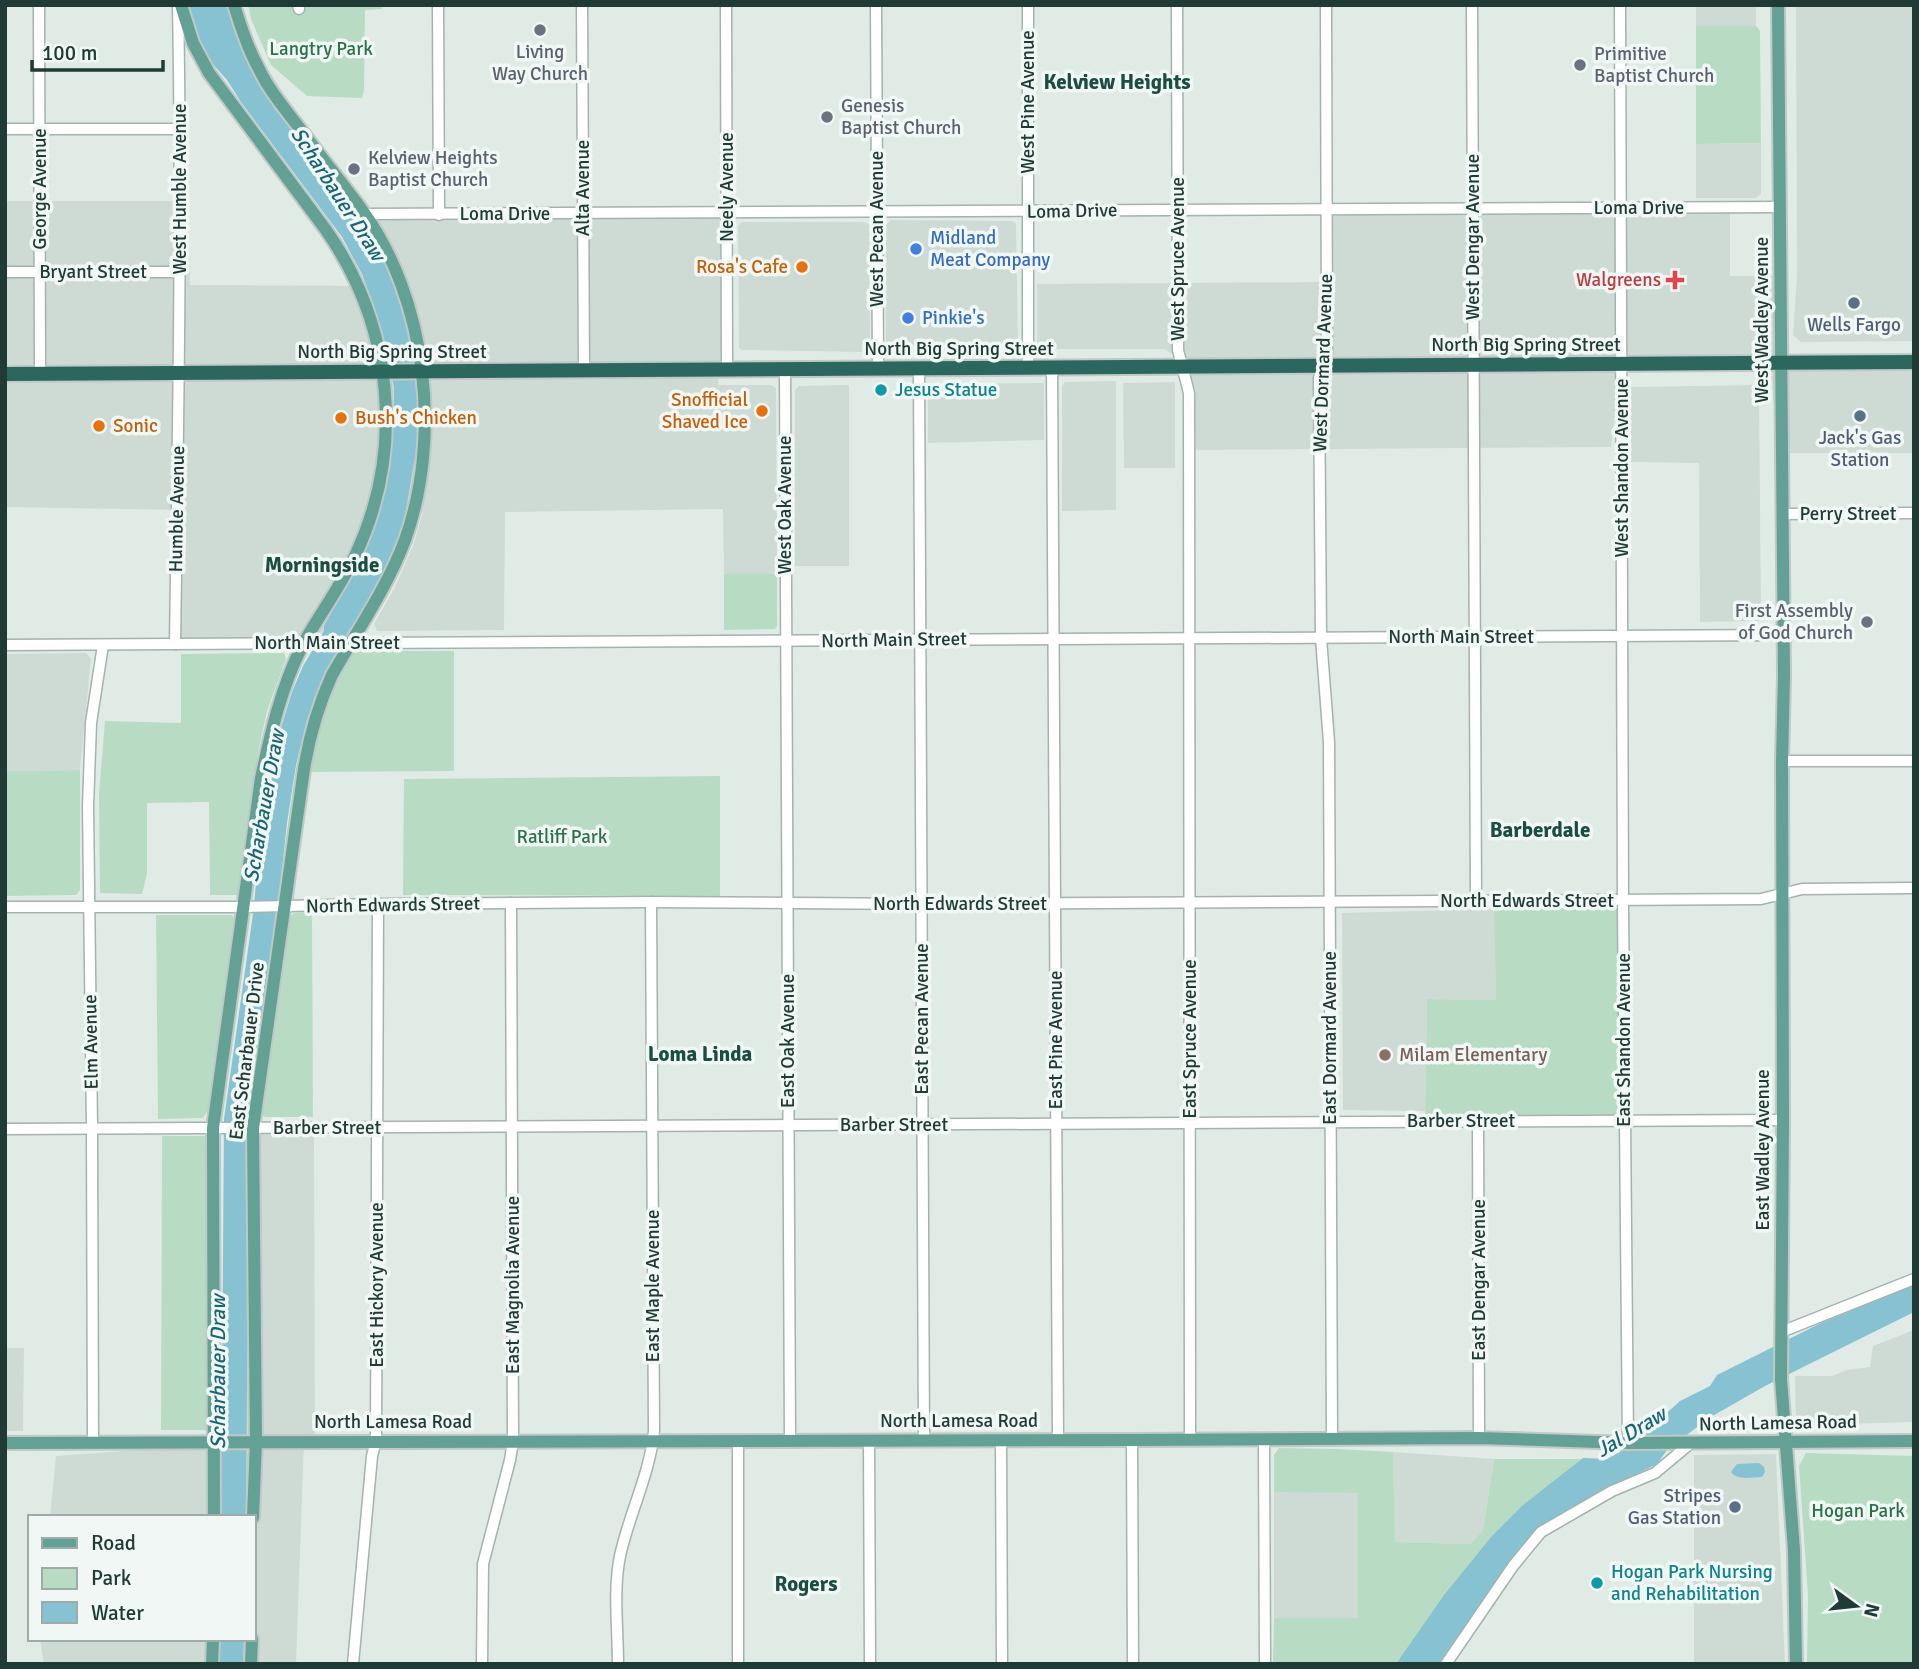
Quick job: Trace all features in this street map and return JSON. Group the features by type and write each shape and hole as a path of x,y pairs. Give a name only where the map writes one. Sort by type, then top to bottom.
{"highway":[{"name":"North Big Spring Street","path":"5,374 1914,362"}],"main road":[{"name":"East Scharbauer Drive","path":"179,5 209,73 319,220 355,280 379,352 385,395 385,443 374,507 356,555 304,644 277,707 261,778 213,1128 216,1442 214,1515"},
{"name":"East Scharbauer Drive","path":"234,5 255,62 275,97 365,214 389,257 407,301 416,336 424,402 424,447 411,523 391,571 325,692 311,733 303,776 253,1128 253,1515"},
{"name":"West Wadley Avenue","path":"1778,5 1783,635"},
{"name":"East Wadley Avenue","path":"1783,635 1781,1379 1795,1584 1796,1664"},
{"name":"North Lamesa Road","path":"5,1443 1332,1438 1479,1438 1628,1443 1914,1441"},
{"path":"212,1664 213,1641"},
{"path":"251,1664 252,1641"}],"street":[{"name":"George Avenue","path":"39,5 40,373"},
{"name":"West Humble Avenue","path":"179,5 179,373"},
{"path":"438,5 439,215"},
{"name":"Alta Avenue","path":"582,5 584,370"},
{"name":"Neely Avenue","path":"726,5 727,369"},
{"name":"West Pecan Avenue","path":"876,5 878,368"},
{"name":"West Pine Avenue","path":"1028,5 1028,368"},
{"name":"West Spruce Avenue","path":"1177,5 1178,350 1189,393 1188,638"},
{"name":"West Dormard Avenue","path":"1321,638 1319,378 1326,353 1326,5"},
{"name":"West Dengar Avenue","path":"1472,5 1476,637"},
{"name":"West Shandon Avenue","path":"1619,5 1623,636"},
{"path":"5,129 180,129"},
{"name":"Loma Drive","path":"365,214 1780,207"},
{"name":"Bryant Street","path":"5,272 180,272"},
{"path":"1052,367 1054,639"},
{"name":"West Oak Avenue","path":"785,369 786,641"},
{"path":"919,369 920,640"},
{"name":"Humble Avenue","path":"174,644 179,373"},
{"name":"Perry Street","path":"1782,514 1914,513"},
{"name":"North Main Street","path":"5,645 1783,635"},
{"name":"East Shandon Avenue","path":"1623,636 1628,1443"},
{"path":"1476,637 1476,901"},
{"name":"East Spruce Avenue","path":"1188,638 1190,1439"},
{"name":"East Dormard Avenue","path":"1321,638 1329,742 1332,1438"},
{"name":"East Pine Avenue","path":"1054,639 1058,1440"},
{"name":"East Pecan Avenue","path":"920,640 924,1440"},
{"name":"East Oak Avenue","path":"786,641 790,1441"},
{"name":"Elm Avenue","path":"93,1441 88,806 89,750 103,645"},
{"path":"1783,761 1914,761"},
{"name":"North Edwards Street","path":"5,907 1761,899 1802,889 1914,888"},
{"name":"East Maple Avenue","path":"618,1664 619,1558 653,1441 651,902"},
{"name":"East Magnolia Avenue","path":"482,1664 483,1564 513,1441 511,903"},
{"name":"East Hickory Avenue","path":"353,1664 372,1456 376,1441 378,904"},
{"name":"Barber Street","path":"5,1129 1783,1120"},
{"name":"East Dengar Avenue","path":"1478,1122 1479,1438"},
{"path":"1781,1332 1914,1279"},
{"path":"1264,1439 1265,1664"},
{"path":"1000,1440 1002,1664"},
{"path":"1132,1440 1133,1664"},
{"path":"738,1441 738,1664"},
{"path":"869,1441 870,1664"},
{"path":"1446,1664 1513,1566 1541,1532 1612,1492 1655,1473 1691,1443"}],"shaded area":[{"path":"1696,5 1756,5 1756,26 1696,26"},
{"path":"1796,5 1914,5 1914,341 1801,342 1793,335 1797,275"},
{"path":"1761,143 1761,194 1756,198 1696,198 1696,144"},
{"path":"5,201 188,201 190,285 377,286 342,216 727,213 727,285 718,385 771,385 776,388 777,574 724,574 723,509 505,512 504,630 377,631 374,624 394,589 413,546 423,512 388,527 326,642 180,644 179,510 5,507"},
{"path":"1730,208 1730,276 1780,276 1780,362 1914,362 1914,453 1780,453 1770,369 1621,363 1611,447 1187,450 1186,363 1164,349 1041,349 1037,346 1037,284 1326,282 1326,210"},
{"path":"891,220 1012,221 1016,224 1018,344 1015,349 889,349 886,344 886,225"},
{"path":"742,222 865,222 869,225 870,348 864,352 739,348 738,226"},
{"path":"1116,381 1116,510 1062,511 1062,386 1065,382"},
{"path":"1175,382 1175,468 1124,468 1123,383"},
{"path":"1044,383 1044,440 928,443 928,384"},
{"path":"849,385 849,566 795,566 795,390 799,386"},
{"path":"1759,385 1761,619 1700,622 1699,463 1631,462 1631,387"},
{"path":"86,653 91,659 80,770 5,771 5,654"},
{"name":"Milam Elementary","path":"1495,909 1496,1000 1427,999 1425,1111 1343,1110 1342,913"},
{"path":"234,1128 314,1128 315,1442 304,1443 296,1664 44,1664 40,1641 256,1641 256,1515 50,1515 56,1456 232,1443"},
{"path":"1914,1330 1914,1422 1805,1425 1796,1420 1795,1376 1832,1376 1847,1370 1870,1367 1873,1346"},
{"path":"5,1348 24,1348 23,1431 5,1431"},
{"path":"1393,1452 1494,1459 1483,1530 1470,1544 1395,1542"},
{"path":"1776,1454 1785,1664 1694,1664 1694,1455"},
{"path":"1274,1492 1358,1492 1358,1619 1274,1618"}],"green space":[{"name":"Langtry Park","path":"248,5 382,5 382,9 365,10 362,98 307,96 271,65 251,19"},
{"path":"1696,26 1756,26 1760,31 1761,143 1696,144"},
{"path":"724,574 777,574 775,629 724,630"},
{"path":"353,651 454,651 454,771 311,772 320,725 334,686"},
{"path":"284,653 286,659 267,711 259,747 237,895 210,895 209,802 147,803 147,874 142,894 100,893 99,794 105,721 181,723 181,654"},
{"path":"80,770 80,890 76,895 5,896 5,771"},
{"name":"Ratliff Park","path":"720,776 720,896 403,895 404,779"},
{"path":"1623,900 1625,1121 1425,1122 1427,999 1496,1000 1494,901"},
{"path":"312,912 313,1117 265,1117 261,1114 290,917 294,913"},
{"path":"156,915 232,915 234,918 208,1110 203,1118 158,1119"},
{"path":"162,1136 205,1136 210,1141 208,1430 161,1430"},
{"path":"1279,1448 1393,1452 1395,1542 1470,1544 1483,1530 1494,1459 1606,1459 1643,1470 1579,1502 1545,1526 1502,1574 1440,1664 1273,1664 1274,1618 1358,1618 1358,1493 1274,1492 1274,1455"},
{"name":"Hogan Park","path":"1806,1453 1914,1456 1914,1664 1807,1664 1808,1596 1799,1466"}],"water":[{"name":"Scharbauer Draw","path":"189,5 227,5 260,83 275,109 359,215 387,267 406,322 417,384 418,439 405,516 379,585 362,615 349,630 324,676 307,720 296,765 287,823 249,1119 246,1515 221,1515 224,1119 259,853 280,731 303,666 324,631 324,626 373,532 386,489 390,462 394,387 373,304 362,274 342,237 211,62 196,33"},
{"path":"1914,1285 1914,1312 1765,1386 1709,1418 1667,1450 1657,1464 1581,1502 1545,1526 1512,1562 1440,1664 1396,1664 1444,1595 1492,1536 1523,1505 1583,1458 1607,1459 1629,1447 1680,1401 1710,1386 1717,1375 1821,1323"},
{"path":"1759,1463 1764,1467 1762,1477 1741,1478 1731,1472 1737,1464"},
{"path":"219,1641 244,1641 243,1664 218,1664"}],"place":[{"name":"Living Way Church","path":"540,30"},
{"name":"Primitive Baptist Church","path":"1580,65"},
{"name":"Genesis Baptist Church","path":"827,117"},
{"name":"Kelview Heights Baptist Church","path":"354,169"},
{"name":"Midland Meat Company","path":"916,249"},
{"name":"Rosa's Cafe","path":"802,267"},
{"name":"Walgreens","path":"1675,280"},
{"name":"Wells Fargo","path":"1854,303"},
{"name":"Pinkie's","path":"908,318"},
{"name":"Jesus Statue","path":"881,390"},
{"name":"Snofficial Shaved Ice","path":"762,411"},
{"name":"Jack's Gas Station","path":"1860,416"},
{"name":"Bush's Chicken","path":"341,418"},
{"name":"Sonic","path":"99,426"},
{"name":"First Assembly of God Church","path":"1867,622"},
{"name":"Milam Elementary","path":"1385,1055"},
{"name":"Stripes Gas Station","path":"1735,1507"},
{"name":"Hogan Park Nursing and Rehabilitation","path":"1597,1583"}],"district":[{"name":"Kelview Heights","path":"1117,82"},
{"name":"Morningside","path":"322,565"},
{"name":"Barberdale","path":"1540,830"},
{"name":"Loma Linda","path":"700,1054"},
{"name":"Rogers","path":"806,1584"}],"water label":[{"name":"Jal Draw","path":"1631,1432"}]}
